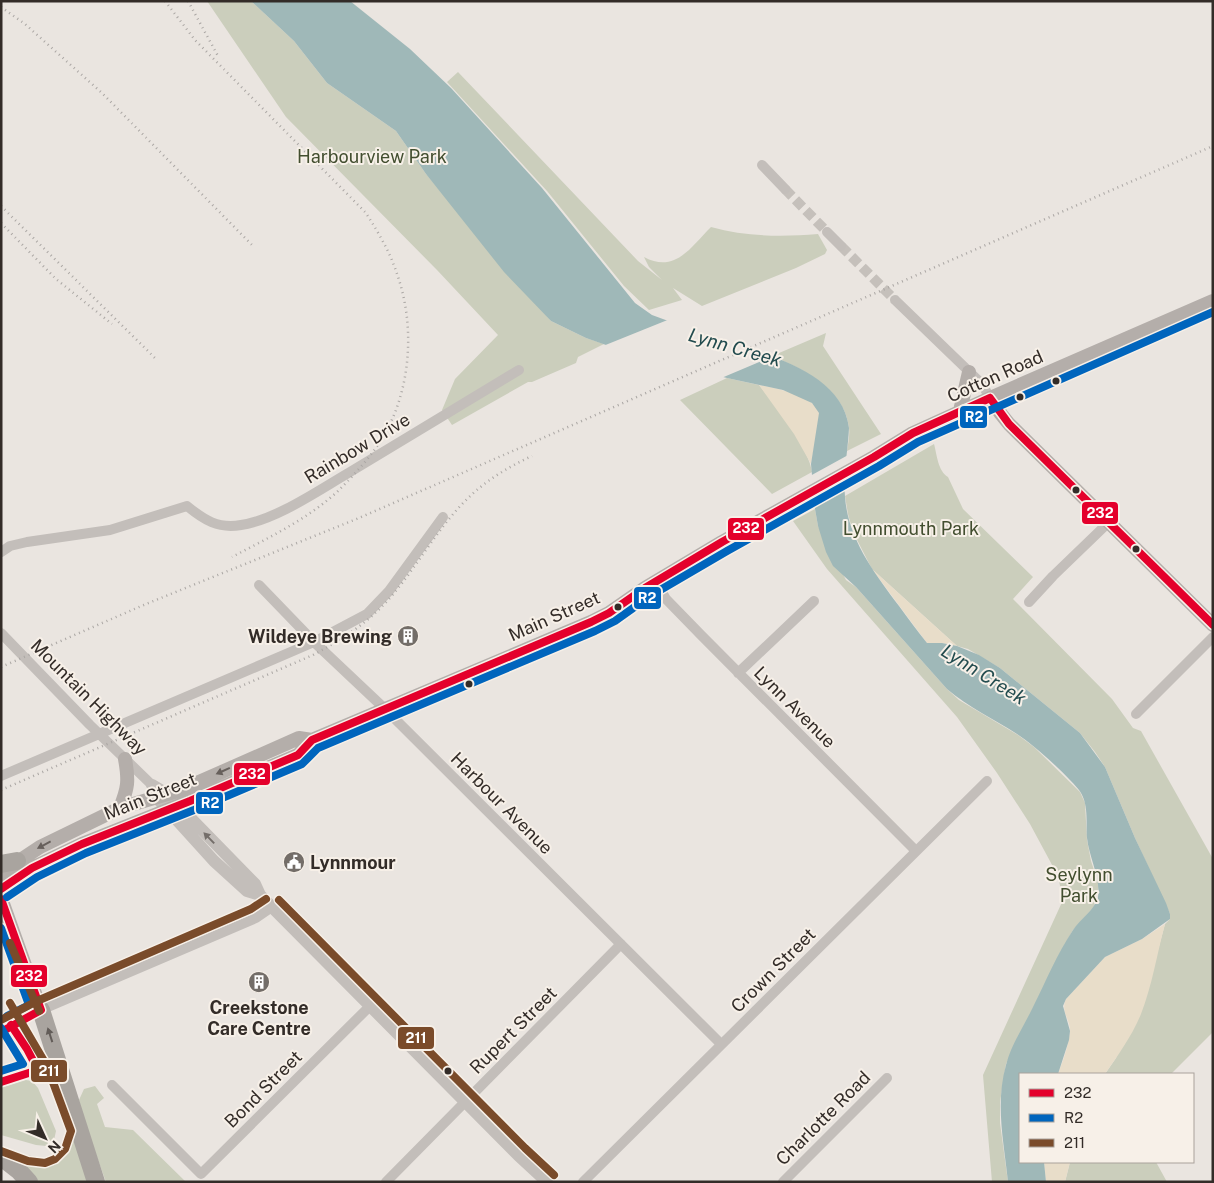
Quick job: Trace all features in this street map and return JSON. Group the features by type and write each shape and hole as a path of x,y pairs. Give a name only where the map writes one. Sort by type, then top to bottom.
{"highway":[{"path":"41,1010 96,1182"},
{"path":"1,1157 19,1171 29,1182"}],"main road":[{"name":"Cotton Road","path":"799,499 913,433 1213,301"},
{"path":"960,411 969,372"},
{"path":"990,398 1009,424 1213,625"},
{"name":"Main Street","path":"1,889 19,876 56,856 298,755 312,740 591,622 799,499"},
{"name":"Main Street","path":"1,873 9,863 120,808 158,792 181,790 299,738 312,740"},
{"path":"120,808 128,789 126,759"},
{"path":"1,898 20,946 41,1010"}],"street":[{"path":"762,165 785,189"},
{"path":"828,232 841,246"},
{"path":"895,300 982,384 990,398"},
{"name":"Rainbow Drive","path":"1,552 10,546 27,542 110,530 187,506 203,520 223,526 242,525 272,516 519,370"},
{"path":"1,776 314,642 367,614 389,591 443,517"},
{"path":"1029,602 1109,522"},
{"name":"Lynn Avenue","path":"656,582 666,599 916,851"},
{"name":"Harbour Avenue","path":"259,585 314,642 384,709 721,1044"},
{"path":"738,673 814,601"},
{"name":"Mountain Highway","path":"1,633 173,808 214,861 247,890 260,895 464,1102 547,1182"},
{"path":"1136,714 1213,637"},
{"name":"Crown Street","path":"582,1182 987,781"},
{"path":"41,1010 256,918 272,907"},
{"name":"Rupert Street","path":"386,1182 621,944"},
{"name":"Bond Street","path":"112,1085 200,1174 370,1006"},
{"name":"Charlotte Road","path":"783,1182 886,1078"}],"green space":[{"name":"Harbourview Park","path":"207,1 251,1 294,41 327,83 396,131 426,174 551,321 586,338 604,344 578,357 576,363 528,382 452,425 442,410 455,379 498,335 437,270 286,117"},
{"path":"458,72 638,261 662,280 649,267 644,257 665,262 674,260 689,250 711,227 738,233 764,235 818,234 827,250 825,254 796,268 702,306 673,288 682,300 649,310 624,286 547,191 447,82"},
{"path":"826,333 823,346 881,434 847,451 849,428 846,414 840,402 821,382 797,367 772,356"},
{"path":"727,378 759,385 798,439 810,462 812,472 772,494 680,400"},
{"name":"Lynnmouth Park","path":"934,444 940,467 948,477 963,509 1033,577 1013,599 1112,699 1133,728 1141,731 1213,859 1213,1032 1172,1073 1106,1073 1116,1058 1158,950 1165,924 1170,919 1170,914 1105,767 1080,733 1000,668 968,649 957,646 872,569 853,532 845,496"},
{"name":"Seylynn Park","path":"815,509 818,526 846,580 856,587 947,689 959,700 1018,735 1034,747 1080,792 1085,803 1087,840 1091,861 1099,885 1094,907 1073,930 1006,1064 1000,1102 1000,1123 1008,1182 992,1182 983,1075 1063,900 1058,876 1030,824 957,717 827,569 793,521"},
{"path":"26,1080 32,1081 38,1088 56,1131 54,1140 47,1146 36,1145 1,1135 1,1088"},
{"path":"95,1086 104,1098 97,1104 105,1127 133,1130 186,1182 106,1182 85,1124 79,1100 84,1089"},
{"path":"70,1133 73,1134 89,1182 36,1182 1,1149 45,1159 55,1157 62,1150"},
{"path":"1070,1163 1157,1163 1167,1182 1065,1182"}],"sand":[{"path":"759,385 793,393 810,401 816,407 819,418 811,464 794,434"},
{"path":"872,569 957,646 927,643"},
{"path":"1165,924 1145,1003 1129,1038 1106,1073 1058,1073 1070,1032 1064,1008 1066,999 1105,957 1142,939"},
{"path":"1044,1163 1070,1163 1065,1182 1046,1182"}],"water":[{"name":"Lynn Creek","path":"251,1 350,1 410,49 451,88 542,188 635,303 652,315 777,358 797,367 816,378 832,392 843,408 849,428 845,471 845,497 851,527 872,569 890,594 927,643 957,646 979,655 1000,668 1080,733 1105,767 1135,838 1166,903 1170,919 1142,939 1105,957 1066,999 1063,1006 1070,1031 1058,1073 1019,1073 1019,1163 1044,1163 1046,1182 1008,1182 1001,1124 1001,1094 1006,1065 1014,1043 1067,939 1094,906 1098,897 1098,883 1087,838 1086,807 1079,790 1058,768 1024,739 964,702 947,689 856,587 833,566 826,552 815,509 811,464 819,413 812,403 783,390 629,353 586,338 551,321 504,272 426,174 396,131 327,83 294,41"}],"pier":[{"path":"670,319 776,355 719,379 660,364 603,346"},
{"path":"850,454 848,488 812,508 810,476"}],"tunnel":[{"path":"785,189 827,232"},
{"path":"841,246 895,300"}],"railway":[{"path":"165,1 195,40 366,213 394,266 403,294 407,316 408,338 404,382 390,423 375,449 349,480 326,501 287,527 232,557"},
{"path":"188,1 218,56"},
{"path":"1,7 25,24 102,93 253,246"},
{"path":"1,667 146,604 359,518 1213,146"},
{"path":"1,206 156,359"},
{"path":"1,223 56,279 112,324"},
{"path":"1,790 313,655 344,637 381,608 466,500 497,475 532,456"}],"transit line":[{"name":"R2","path":"7,897 37,877 86,853 302,764 318,748 595,631 615,621 650,596 918,442 1213,312"},
{"name":"232","path":"990,398 1009,424 1213,625"},
{"name":"232","path":"1,889 32,868 82,844 298,755 312,740 591,622 609,613 645,588 722,542 874,457 913,433 990,398"},
{"name":"232","path":"1,899 41,1010 1,1032"},
{"name":"211","path":"1,1020 37,1001 251,909 266,899"},
{"name":"211","path":"279,900 554,1175"},
{"name":"R2","path":"1,928 29,1005 7,1016"},
{"name":"211","path":"10,943 39,1011"},
{"name":"211","path":"1,1151 28,1161 45,1163 55,1159 65,1149 71,1131 47,1066 10,1003"},
{"name":"232","path":"1,1082 38,1070 11,1025"},
{"name":"R2","path":"1,1028 23,1064 1,1071"}],"place":[{"name":"Wildeye Brewing","path":"408,636"},
{"name":"Lynnmour","path":"294,862"},
{"name":"Creekstone Care Centre","path":"259,982"}]}
